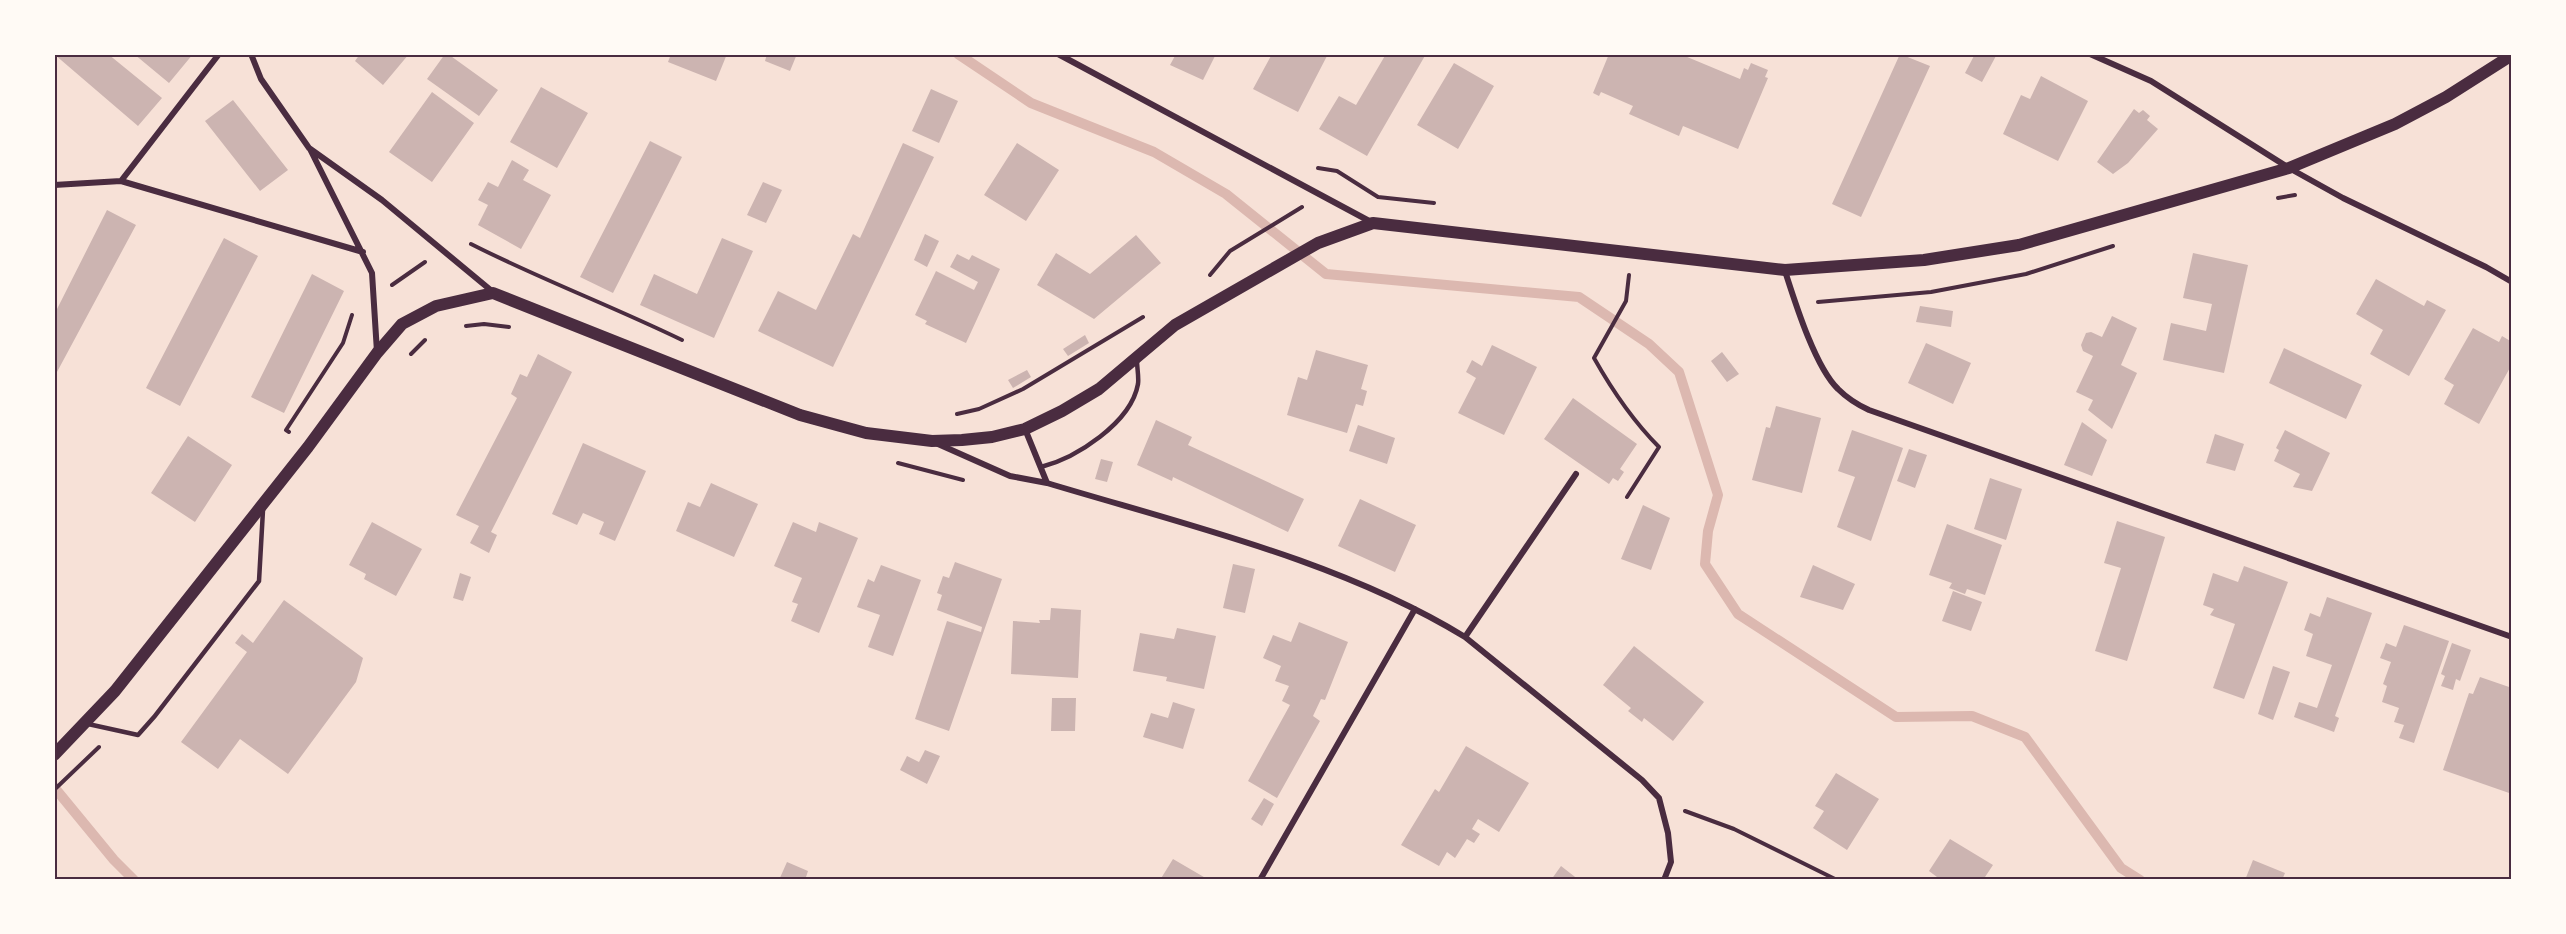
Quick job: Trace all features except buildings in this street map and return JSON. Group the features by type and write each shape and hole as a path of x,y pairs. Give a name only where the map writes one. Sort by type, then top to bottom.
{"main road":[{"path":"59,751 115,691 263,505 377,353 402,324 436,306 493,292 800,415 866,432 932,441 992,437 1025,429 1062,411 1099,389 1175,325 1318,243 1373,223 1785,270 1924,260 2019,245 2289,168 2405,118 2446,97 2512,55"}],"street":[{"path":"121,181 219,54"},
{"path":"251,54 261,79 309,148 372,273 377,353"},
{"path":"1058,54 1373,223"},
{"path":"2090,54 2151,81 2289,168 2343,198 2486,267 2512,282"},
{"path":"309,148 382,200 493,292"},
{"path":"54,185 121,181 363,252"},
{"path":"1785,270 1809,337 1829,378 1842,393 1869,410 2512,637"},
{"path":"1025,429 1047,483"},
{"path":"932,441 1010,476 1047,483 1273,551 1415,609 1465,637 1642,780 1659,798 1668,833 1671,862 1664,880"},
{"path":"1465,637 1576,474"},
{"path":"1260,880 1415,609"}],"lane":[{"path":"1041,467 1054,464 1090,444 1116,423 1138,385 1137,359"},
{"path":"86,723 138,735 259,581 263,505"}],"path":[{"path":"1315,167 1337,171 1378,197 1435,203"},
{"path":"1206,280 1230,251 1295,210"},
{"path":"465,241 520,269 579,293 688,343"},
{"path":"1626,302 1594,358 1608,383 1636,422 1659,447 1627,497"},
{"path":"945,417 979,409 1023,389 1153,311"},
{"path":"457,328 484,324 518,328"},
{"path":"409,356 428,338"},
{"path":"896,463 972,483"},
{"path":"54,790 116,730"},
{"path":"1659,798 1691,814 1734,829 1837,880"}],"waterway":[{"path":"958,54 1031,103 1154,152 1226,194 1326,274 1579,297 1649,344 1679,372 1718,495 1708,531 1705,564 1738,614 1896,717 1972,716 2025,737 2121,868 2140,880"},
{"path":"54,787 114,860 134,880"}]}
